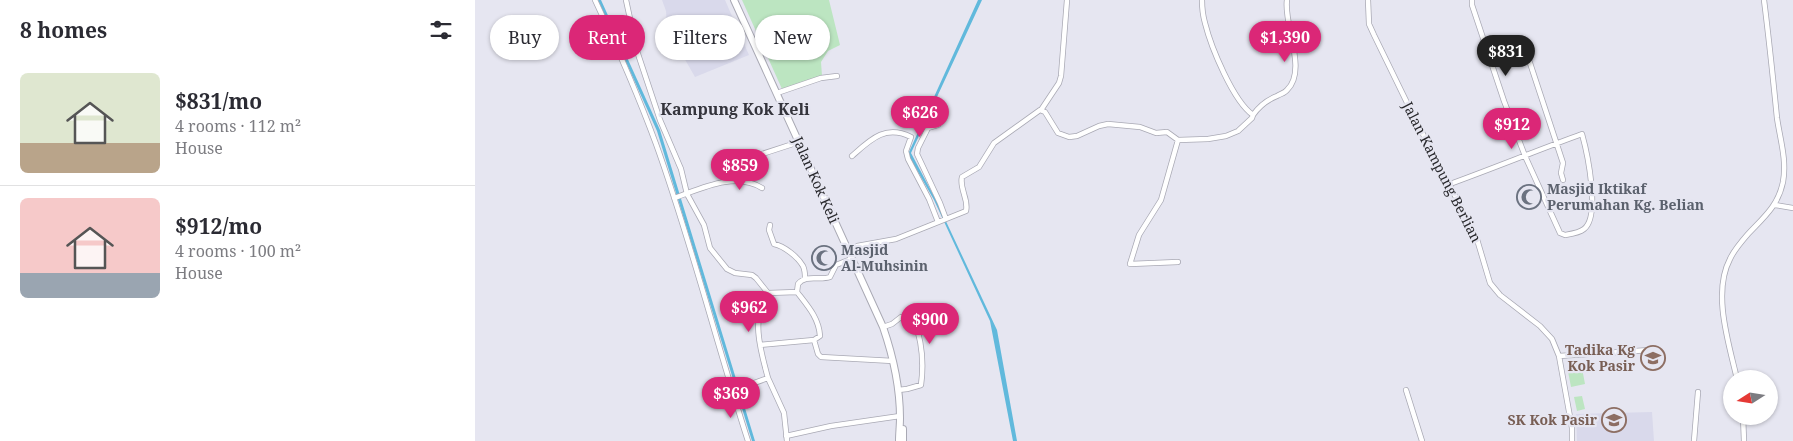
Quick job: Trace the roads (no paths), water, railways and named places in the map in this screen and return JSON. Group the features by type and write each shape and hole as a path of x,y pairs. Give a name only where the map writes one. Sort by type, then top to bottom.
{"street":[{"path":"595,0 648,123 675,198 748,441"},
{"path":"626,0 637,51 660,120 681,169 685,194 704,225 710,248 721,263 735,273 750,274 756,278 768,293"},
{"name":"Jalan Kok Keli","path":"734,0 883,327 893,361 900,418 899,441"},
{"path":"846,248 891,241 963,213 967,209 961,184 962,177 979,167 994,143 1041,110 1059,83 1067,0"},
{"path":"1202,0 1205,23 1224,73 1242,104 1253,115"},
{"path":"1041,110 1045,112 1056,132 1062,136 1077,136 1101,125 1108,124 1167,132 1178,140 1227,136 1237,132 1253,118 1259,107 1267,100 1287,90 1293,81 1295,64 1286,8 1287,0"},
{"name":"Jalan Kampung Berlian","path":"1368,0 1369,24 1413,115 1476,236 1490,283 1499,295 1540,326 1552,339 1559,356 1572,428 1572,441"},
{"path":"1450,184 1525,156 1556,143 1582,134 1592,184 1592,204 1587,225 1582,231 1563,236 1525,156 1491,62 1472,0"},
{"path":"1735,370 1722,307 1725,274 1729,260 1740,243 1775,205 1783,183 1785,161 1777,120 1764,0"},
{"path":"1491,62 1523,55 1529,60 1563,165 1561,173 1563,180"},
{"path":"777,93 821,78 828,79 837,76"},
{"path":"938,125 927,128 917,154 946,219"},
{"path":"852,156 874,137 881,134 900,133 911,137 906,151 908,159 929,199 937,222"},
{"path":"1178,140 1161,200 1139,235 1130,264 1178,262"},
{"path":"748,182 756,174 757,161 762,154 799,142"},
{"path":"675,198 720,183 740,181 762,188"},
{"path":"1775,205 1793,208"},
{"path":"770,225 769,230 774,244 782,246 800,262 804,268 805,278"},
{"path":"760,345 814,340 820,336 819,325 811,310 797,292 798,282 805,278 825,279 830,277 836,265 851,259"},
{"path":"768,293 797,292"},
{"path":"768,293 762,301 759,313 760,345 768,378 784,413 787,438 831,426 900,418"},
{"path":"883,327 892,324 901,317 914,320 920,339 923,368 921,385 897,390"},
{"path":"814,340 818,354 821,357 893,361"},
{"path":"1559,356 1650,350"},
{"path":"733,390 768,378"},
{"path":"1406,390 1422,441"},
{"path":"1693,441 1698,392"},
{"name":"Jalan Kok Keli","path":"900,418 903,427 903,441"},
{"path":"1744,425 1745,441"}],"water":[{"path":"598,0 601,0 608,15 605,15"},
{"path":"978,0 982,0 911,153 936,200 997,330 1017,441 1013,441 990,321 934,200 910,158 909,152"},
{"path":"625,60 628,60 660,130 755,441 752,441 657,131"}],"place":[{"name":"Masjid Iktikaf Perumahan Kg. Belian","path":"1529,197"},
{"name":"Masjid Al-Muhsinin","path":"824,258"},
{"name":"Tadika Kg Kok Pasir","path":"1653,358"},
{"name":"SK Kok Pasir","path":"1614,420"}],"district":[{"name":"Kampung Kok Keli","path":"735,109"}]}
